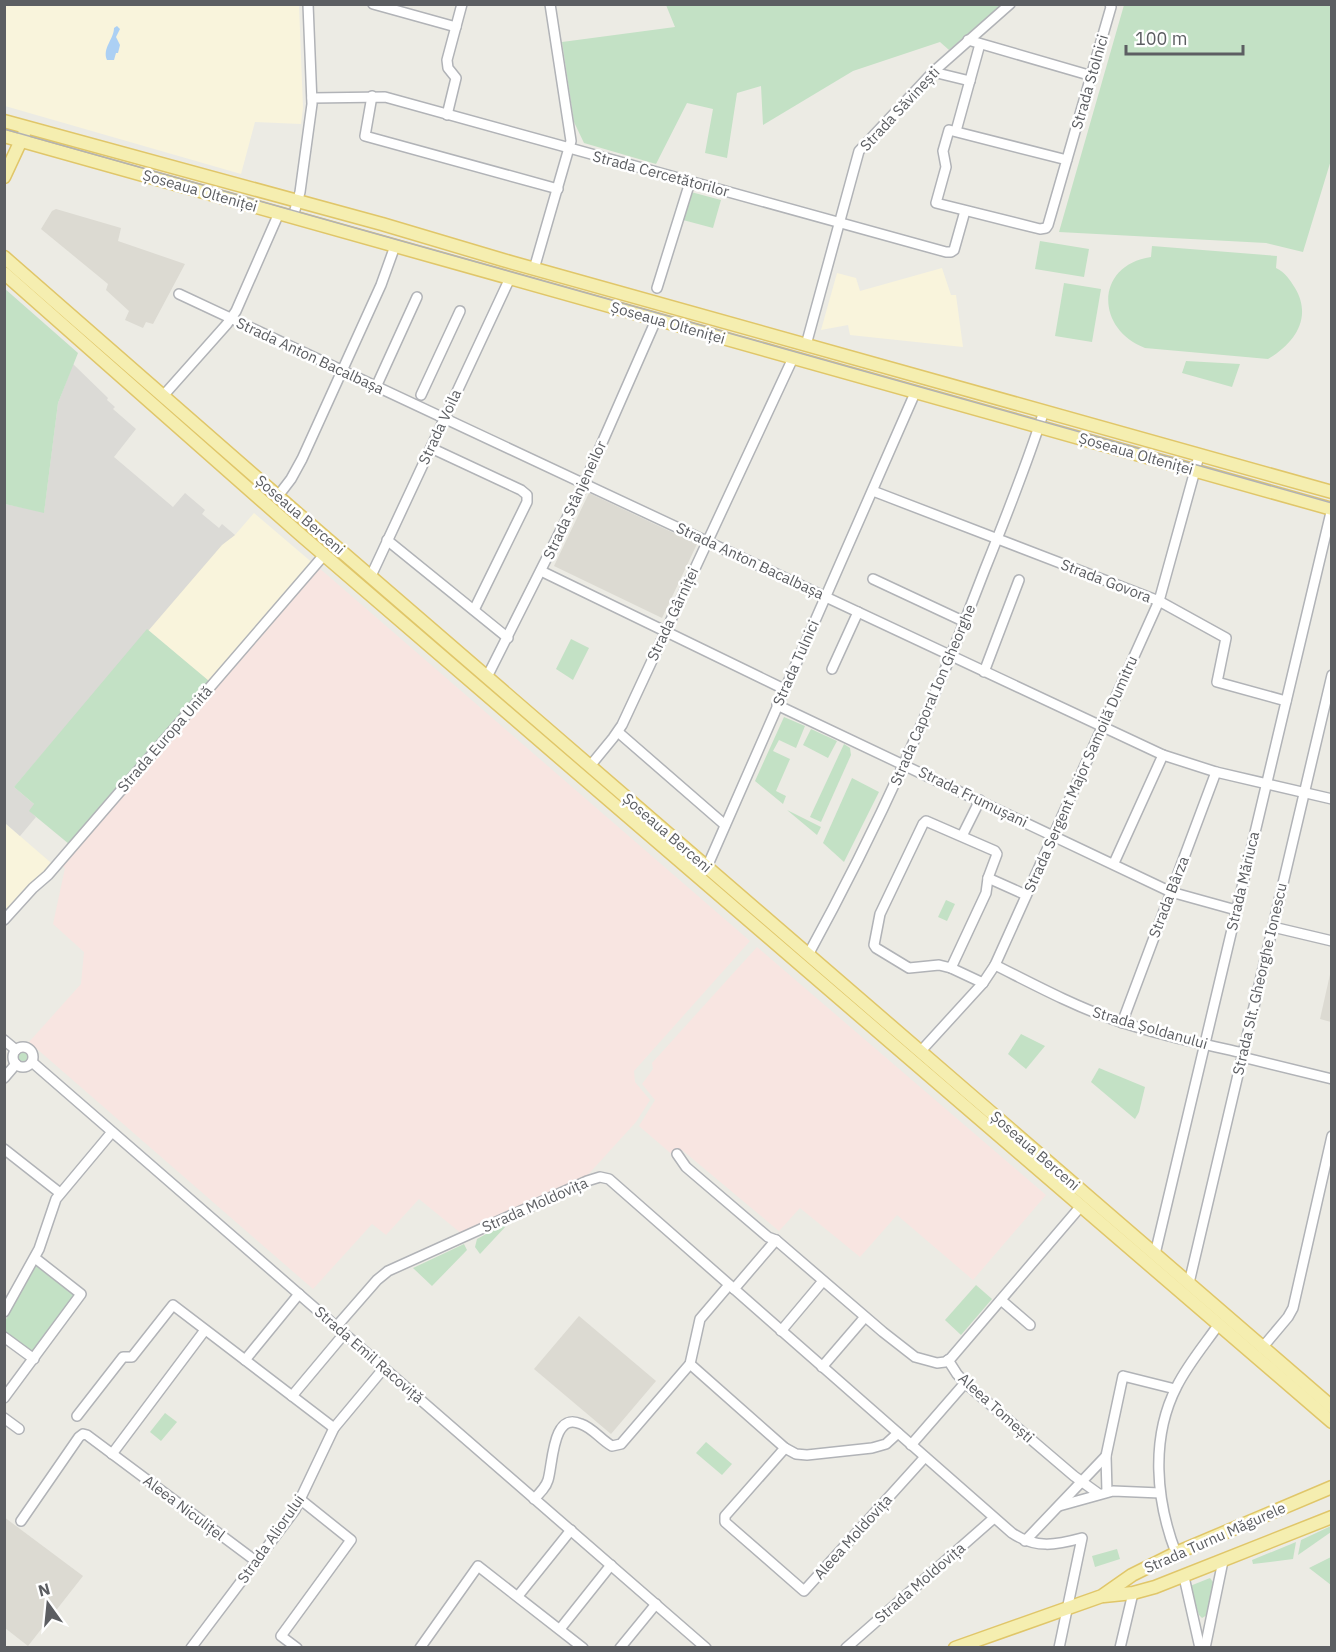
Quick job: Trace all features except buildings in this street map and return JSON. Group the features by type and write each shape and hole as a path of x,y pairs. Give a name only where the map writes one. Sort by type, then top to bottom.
{"main road":[{"name":"Șoseaua Olteniței","path":"4,121 298,201 1332,492"},
{"path":"4,177 22,141 26,127"},
{"name":"Șoseaua Olteniței","path":"4,136 1331,508"},
{"name":"Șoseaua Berceni","path":"4,257 590,766 617,798 854,1003 1081,1206 1219,1324 1259,1352"},
{"name":"Șoseaua Berceni","path":"4,273 506,712 707,867 808,955 854,1003 920,1052 1189,1283 1259,1352 1329,1415 1332,1427"},
{"path":"212,457 221,447"},
{"path":"506,712 515,701"},
{"name":"Strada Turnu Măgurele","path":"1102,1596 1132,1575 1176,1553 1332,1487"},
{"name":"Strada Turnu Măgurele","path":"955,1647 1102,1596 1133,1593 1184,1577 1332,1517"}],"street":[{"path":"293,217 298,201 312,98 308,4"},
{"path":"373,4 456,27"},
{"path":"447,115 456,77 448,68 447,60 462,4"},
{"path":"534,269 570,149 571,132 550,4"},
{"name":"Strada Săvinești","path":"806,345 857,157 862,147 933,72 1010,4"},
{"name":"Strada Stolnici","path":"964,211 1043,229 1048,225 1112,7 1110,4"},
{"path":"968,40 1092,76"},
{"path":"956,130 980,44"},
{"path":"933,72 970,81"},
{"path":"372,96 365,136 558,189"},
{"name":"Strada Cercetătorilor","path":"312,98 385,97 951,252 954,250 964,211"},
{"path":"964,211 936,204 946,166 943,152 949,130 1067,160"},
{"path":"657,288 690,182"},
{"path":"163,396 231,319 279,213"},
{"path":"278,496 297,469 381,285 394,246"},
{"name":"Strada Voila","path":"371,576 510,278"},
{"name":"Strada Anton Bacalbașa","path":"179,294 1163,755 1216,772 1332,799"},
{"path":"376,387 417,297"},
{"name":"Strada Voila","path":"421,395 460,310"},
{"name":"Strada Stânjeneilor","path":"487,677 584,484 656,320"},
{"name":"Strada Gârniței","path":"590,766 618,732 793,358"},
{"name":"Strada Tulnici","path":"707,867 915,393"},
{"name":"Strada Caporal Ion Gheorghe","path":"808,955 904,764 951,657 1044,411"},
{"path":"430,448 521,490 528,498 474,610"},
{"name":"Strada Sergent Major Samoilă Dumitru","path":"920,1052 983,983 995,965 1159,602 1199,456"},
{"name":"Strada Govora","path":"873,491 1159,602 1226,638 1217,682 1286,701"},
{"name":"Strada Măriuca","path":"1155,1254 1331,508"},
{"path":"387,540 508,638"},
{"name":"Strada Europa Unită","path":"4,920 46,877 324,555"},
{"path":"541,571 784,689"},
{"path":"873,579 965,622"},
{"path":"984,672 1019,580"},
{"path":"832,669 858,612"},
{"name":"Strada Slt. Gheorghe Ionescu","path":"1189,1283 1332,675"},
{"name":"Strada Frumușani","path":"777,705 1171,892 1236,910"},
{"path":"618,732 725,825"},
{"path":"1114,863 1163,755"},
{"name":"Strada Bârza","path":"1122,1023 1216,772"},
{"path":"962,836 980,800"},
{"path":"951,968 986,893 988,878 997,856 996,852 929,821 923,824 880,914 874,944 876,948 909,968 939,965 983,983"},
{"path":"988,878 1026,895"},
{"path":"1273,927 1332,941"},
{"name":"Strada Șoldanului","path":"995,965 1077,1005 1122,1023 1332,1079"},
{"path":"4,1040 16,1050"},
{"path":"24,1046 30,1049 34,1056 32,1062 24,1067 16,1064 13,1058 16,1050 24,1046"},
{"name":"Strada Emil Racoviță","path":"32,1062 706,1647"},
{"path":"4,1078 16,1064"},
{"path":"4,1312 35,1258 60,1193 112,1132"},
{"path":"1259,1352 1293,1308 1332,1136"},
{"path":"4,1149 60,1193"},
{"path":"678,1154 686,1167 918,1359 937,1363 948,1360"},
{"name":"Strada Moldovița","path":"336,1327 384,1274 600,1177 612,1181 994,1518 1025,1541"},
{"name":"Aleea Tomești","path":"1081,1206 948,1360 965,1383 1081,1482 1103,1493"},
{"path":"534,1499 547,1483 555,1440 562,1427 571,1423 581,1424 608,1445 618,1446 690,1364 700,1319 776,1240"},
{"path":"4,1398 81,1294 35,1258"},
{"path":"781,1330 824,1281"},
{"path":"245,1360 299,1294"},
{"path":"1001,1300 1030,1325"},
{"path":"76,1416 123,1357 132,1357 173,1305 334,1428"},
{"path":"822,1366 865,1317"},
{"path":"1176,1553 1164,1519 1160,1493 1161,1443 1167,1412 1175,1389 1219,1324"},
{"path":"112,1454 205,1330"},
{"path":"292,1396 344,1334"},
{"path":"4,1337 34,1359"},
{"path":"690,1364 785,1448 796,1454 807,1455 872,1448 886,1444 897,1433"},
{"name":"Strada Aliorului","path":"191,1647 257,1562 301,1500 334,1428 384,1368"},
{"path":"1103,1493 1106,1456 1123,1376 1175,1389"},
{"path":"911,1445 965,1383"},
{"path":"4,1418 19,1429"},
{"name":"Aleea Niculițel","path":"21,1521 83,1434 257,1562"},
{"name":"Aleea Moldovița","path":"785,1448 723,1518 804,1591 925,1457"},
{"path":"1025,1541 1106,1456"},
{"path":"1058,1507 1103,1493 1160,1493"},
{"path":"297,1647 282,1636 351,1539 301,1500"},
{"name":"Strada Moldovița","path":"846,1647 994,1518"},
{"path":"518,1596 571,1530"},
{"path":"1025,1541 1052,1545 1082,1538 1059,1647"},
{"path":"1206,1647 1223,1561"},
{"path":"560,1629 611,1565"},
{"path":"420,1647 478,1566 583,1647"},
{"path":"1184,1577 1200,1647"},
{"path":"1120,1647 1133,1593"},
{"path":"620,1647 656,1604"},
{"path":"1195,1625 1210,1624"}],"shaded area":[{"path":"4,5 299,5 303,108 301,124 255,122 241,174 5,106"},
{"path":"56,209 121,228 118,241 185,264 153,324 146,322 143,328 125,320 129,311 106,290 108,284 41,229 52,211"},
{"path":"942,268 951,295 956,295 963,347 850,335 848,325 821,330 837,273 856,278 860,291"},
{"path":"73,364 108,398 107,400 115,407 113,409 136,429 114,457 173,507 185,493 205,510 202,514 219,528 222,524 235,535 222,545 14,787 35,805 30,811 36,817 20,836 5,823 5,504 44,512 58,403"},
{"path":"589,493 697,544 662,618 554,566"},
{"path":"254,513 315,565 212,684 147,629 222,544 235,535"},
{"path":"318,567 750,941 634,1071 635,1082 650,1100 636,1122 585,1178 462,1234 419,1199 386,1235 372,1224 313,1289 29,1042 81,984 84,952 53,924 65,868 61,865"},
{"path":"5,823 57,868 5,927"},
{"path":"757,947 1046,1195 973,1280 897,1215 860,1257 800,1208 779,1231 682,1150 675,1157 639,1126 655,1100 642,1084 653,1069 652,1063"},
{"path":"1331,970 1331,1022 1320,1019"},
{"path":"579,1316 656,1381 611,1434 534,1369"},
{"path":"4,1517 83,1576 28,1646 5,1628"}],"green space":[{"path":"666,5 1001,5 949,50 940,42 853,71 763,125 761,86 737,93 727,158 705,153 713,109 687,103 656,164 584,143 574,122 562,42 675,27"},
{"path":"1124,5 1331,5 1331,160 1303,252 1266,243 1059,232"},
{"path":"691,192 721,200 713,228 683,220"},
{"path":"1040,241 1089,249 1084,277 1035,269"},
{"path":"1152,246 1277,256 1276,268 1289,279 1300,299 1301,320 1293,338 1268,359 1145,348 1129,339 1117,327 1110,313 1108,298 1111,284 1119,272 1133,262 1151,257"},
{"path":"1064,283 1101,289 1092,342 1055,336"},
{"path":"4,288 78,353 58,403 44,513 5,504"},
{"path":"1186,361 1240,364 1232,387 1182,373"},
{"path":"147,629 209,681 69,844 29,811 34,804 14,787"},
{"path":"571,639 589,648 573,680 556,669"},
{"path":"784,717 805,726 796,748 779,740 773,751 790,759 776,791 786,796 783,804 755,781"},
{"path":"811,729 837,741 828,758 803,745"},
{"path":"844,744 850,748 851,755 821,822 810,817"},
{"path":"852,778 879,792 844,862 823,843"},
{"path":"787,810 821,827 817,835"},
{"path":"946,900 955,904 947,921 938,917"},
{"path":"1021,1034 1045,1046 1026,1069 1008,1054"},
{"path":"20,1050 26,1050 30,1057 26,1064 20,1064 16,1060 16,1054"},
{"path":"1099,1068 1145,1087 1135,1119 1091,1082"},
{"path":"506,1223 507,1225 480,1254 475,1247 477,1239"},
{"path":"464,1244 467,1250 432,1286 413,1268"},
{"path":"36,1266 77,1295 33,1355 5,1334 5,1321"},
{"path":"976,1285 992,1299 961,1335 945,1320"},
{"path":"165,1413 177,1422 161,1441 150,1432"},
{"path":"706,1442 732,1464 722,1475 696,1453"},
{"path":"1331,1526 1331,1532 1298,1555 1301,1540"},
{"path":"1296,1542 1293,1559 1253,1564 1252,1560"},
{"path":"1117,1549 1120,1559 1095,1567 1092,1556"},
{"path":"1331,1557 1331,1585 1309,1568"},
{"path":"1210,1578 1213,1582 1207,1615 1202,1618 1190,1586"}],"water":[{"path":"117,26 120,29 116,37 120,45 118,53 114,60 107,60 106,51 114,28"}],"tram line":[{"path":"4,129 1332,503"}]}
